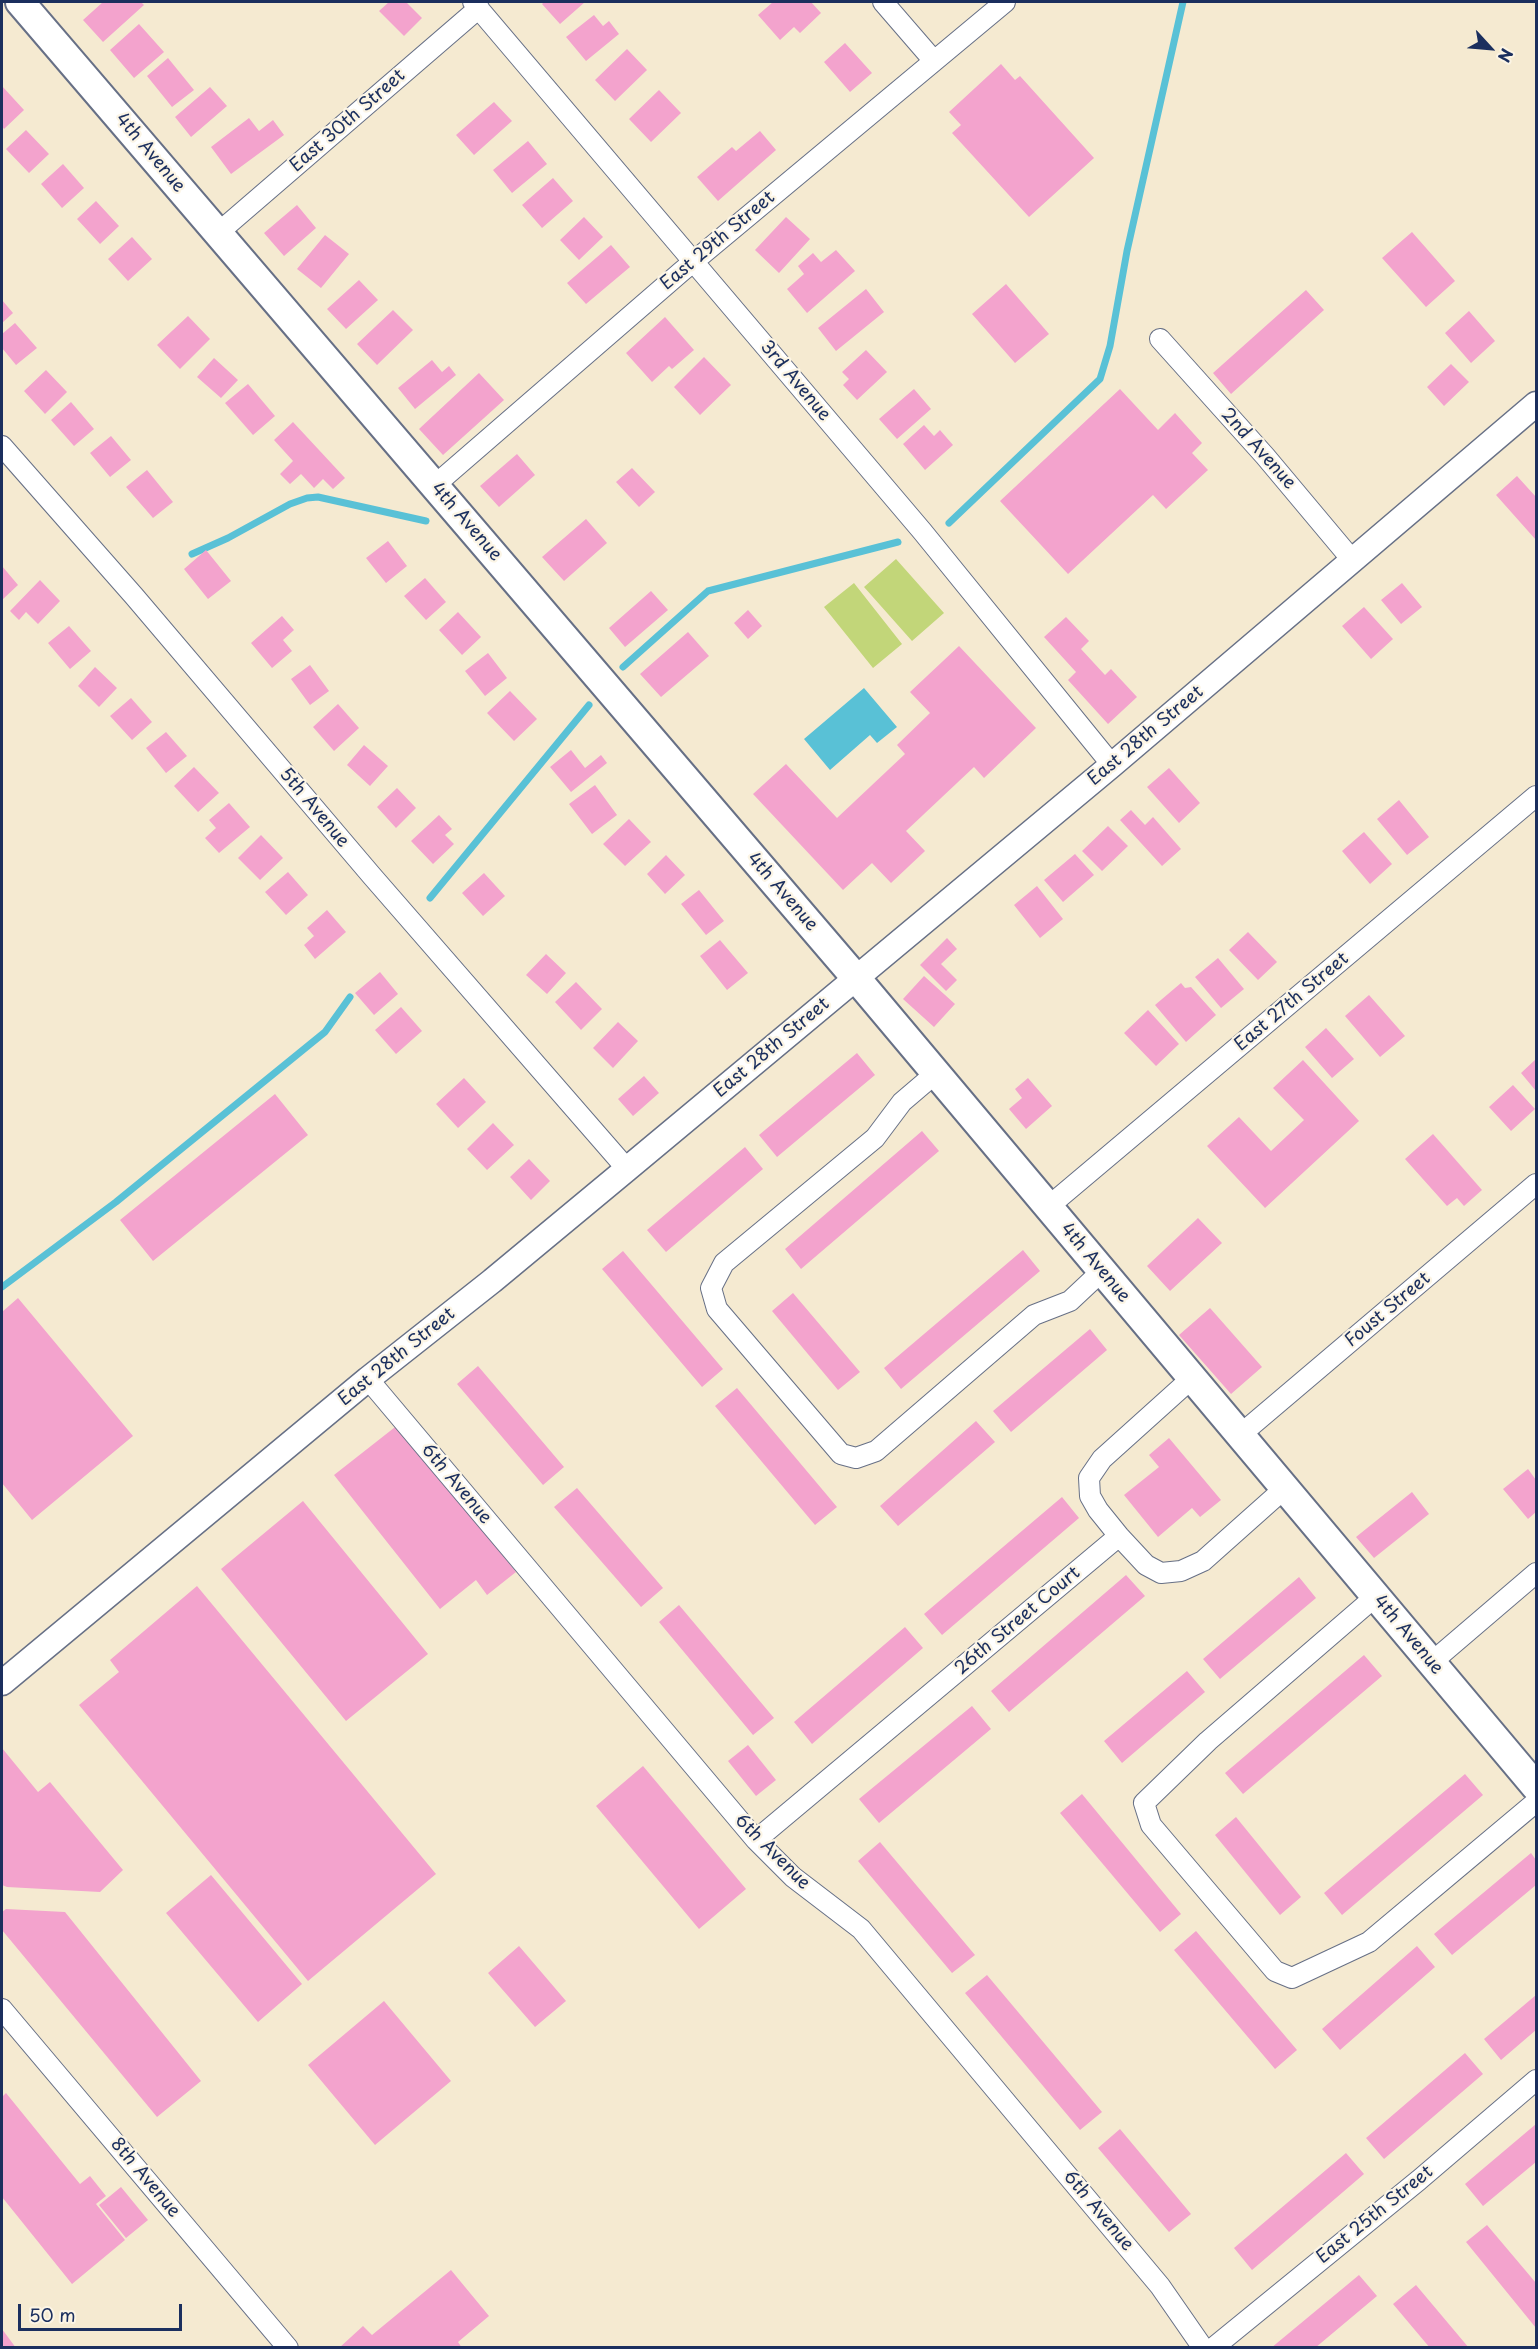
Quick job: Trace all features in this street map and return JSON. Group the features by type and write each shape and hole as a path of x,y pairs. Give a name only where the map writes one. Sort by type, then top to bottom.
{"main road":[{"name":"4th Avenue","path":"21,2 856,978 1536,1787"}],"street":[{"path":"883,2 934,61"},
{"name":"East 29th Street","path":"435,485 693,262 1005,2"},
{"name":"East 30th Street","path":"218,233 476,5"},
{"name":"3rd Avenue","path":"476,5 922,531 1112,765"},
{"name":"2nd Avenue","path":"1160,339 1273,465 1353,561"},
{"name":"East 28th Street","path":"2,1683 368,1379 492,1281 1112,765 1536,404"},
{"name":"5th Avenue","path":"2,446 627,1169"},
{"name":"East 27th Street","path":"1048,1207 1536,796"},
{"path":"936,1073 902,1102 875,1138 724,1263 711,1287 717,1309 841,1454 856,1458 876,1451 1034,1315 1070,1301 1102,1271"},
{"name":"Foust Street","path":"1240,1435 1536,1185"},
{"path":"1192,1378 1102,1459 1089,1478 1090,1496 1119,1536 1146,1565 1161,1573 1181,1571 1203,1561 1285,1488"},
{"name":"6th Avenue","path":"368,1379 756,1840 793,1877 861,1929 1161,2286 1203,2348"},
{"name":"26th Street Court","path":"756,1840 1119,1536"},
{"path":"1432,1662 1536,1573"},
{"path":"1376,1596 1208,1741 1144,1803 1151,1825 1275,1971 1292,1978 1369,1942 1536,1802"},
{"name":"8th Avenue","path":"2,2009 288,2348"},
{"name":"East 25th Street","path":"1213,2348 1419,2180 1536,2080"}],"green space":[{"path":"896,559 944,613 912,641 864,587"},
{"path":"854,583 902,644 873,668 824,607"}],"water":[{"path":"864,688 897,727 877,743 870,735 830,770 804,739"}],"building":[{"path":"103,2 141,2 144,5 103,42 83,20"},
{"path":"389,2 406,2 422,18 404,36 379,11"},
{"path":"544,2 585,2 560,24 542,4"},
{"path":"773,2 811,2 821,13 800,33 794,27 780,40 758,15"},
{"path":"594,15 603,26 609,21 619,34 586,61 566,37"},
{"path":"139,24 164,52 134,78 110,50"},
{"path":"845,43 872,73 850,92 824,62"},
{"path":"627,49 647,70 615,101 595,80"},
{"path":"168,58 194,90 172,107 147,76"},
{"path":"1001,64 1015,80 1020,76 1094,158 1029,217 952,133 961,125 949,112"},
{"path":"2,86 24,110 4,129 2,126"},
{"path":"210,87 227,106 191,137 175,117"},
{"path":"659,90 681,113 651,142 629,119"},
{"path":"494,102 512,121 474,155 456,135"},
{"path":"249,118 259,131 273,120 284,135 231,174 211,147"},
{"path":"26,130 49,154 29,173 6,149"},
{"path":"760,131 776,150 718,201 697,177 732,147 736,151"},
{"path":"528,141 547,164 512,193 493,170"},
{"path":"63,164 84,188 62,208 41,184"},
{"path":"553,178 573,201 542,228 522,205"},
{"path":"96,201 119,226 100,244 77,219"},
{"path":"297,205 316,228 284,256 264,233"},
{"path":"584,217 603,237 579,260 560,240"},
{"path":"786,217 810,239 779,273 755,250"},
{"path":"1412,232 1455,281 1426,307 1382,258"},
{"path":"325,235 349,254 321,288 297,269"},
{"path":"132,237 152,259 128,281 108,259"},
{"path":"611,245 630,267 586,304 567,283"},
{"path":"836,250 855,271 807,313 787,289 804,274 798,266 813,253 821,262"},
{"path":"359,280 378,300 346,329 327,309"},
{"path":"1006,284 1049,334 1015,363 972,314"},
{"path":"866,289 884,312 836,351 818,328"},
{"path":"1306,290 1324,310 1231,394 1213,373"},
{"path":"2,300 13,313 2,323"},
{"path":"393,310 413,330 377,365 357,344"},
{"path":"1469,311 1495,341 1471,363 1445,333"},
{"path":"188,316 210,339 180,369 157,345"},
{"path":"665,317 694,350 672,369 669,366 652,382 626,353"},
{"path":"15,323 37,348 16,365 2,348 2,334"},
{"path":"866,350 887,372 857,400 843,385 849,379 842,372"},
{"path":"704,357 731,385 700,415 674,387"},
{"path":"214,358 238,380 221,398 197,377"},
{"path":"432,360 442,372 449,366 456,375 415,409 398,388"},
{"path":"1451,364 1469,382 1444,406 1427,387"},
{"path":"46,370 67,392 45,414 24,391"},
{"path":"479,373 504,400 443,455 419,429"},
{"path":"248,384 275,416 253,435 225,403"},
{"path":"914,389 931,409 897,439 879,419"},
{"path":"1120,389 1158,430 1175,413 1202,443 1192,453 1208,470 1166,509 1153,495 1068,574 1000,501"},
{"path":"71,402 94,429 74,446 51,420"},
{"path":"293,422 345,478 333,489 323,479 314,488 301,474 290,484 280,474 293,461 274,440"},
{"path":"924,425 934,436 940,430 953,445 925,470 903,444"},
{"path":"111,436 131,460 110,477 90,453"},
{"path":"517,454 535,475 499,507 480,486"},
{"path":"632,468 655,492 639,507 616,482"},
{"path":"147,470 173,502 153,518 126,487"},
{"path":"1517,476 1536,497 1536,540 1496,495"},
{"path":"586,519 607,543 564,581 542,557"},
{"path":"388,541 407,566 386,583 366,558"},
{"path":"206,550 231,581 208,599 184,569"},
{"path":"2,566 18,585 2,600"},
{"path":"425,578 446,602 426,620 404,596"},
{"path":"40,580 60,601 38,624 26,612 19,620 10,611"},
{"path":"1402,583 1422,607 1401,624 1381,600"},
{"path":"651,591 668,610 625,647 609,628"},
{"path":"1364,607 1393,639 1371,659 1342,626"},
{"path":"748,610 762,626 748,639 734,623"},
{"path":"458,612 481,637 462,655 439,630"},
{"path":"282,616 294,630 283,640 292,651 272,668 251,643"},
{"path":"1066,617 1089,641 1081,649 1105,675 1111,669 1137,697 1108,724 1068,680 1076,672 1044,637"},
{"path":"69,626 91,651 70,669 48,643"},
{"path":"688,632 709,656 661,697 640,674"},
{"path":"959,646 1036,728 984,778 974,767 906,831 925,851 891,883 872,863 843,890 753,794 786,764 837,818 905,754 897,745 930,713 910,692"},
{"path":"488,653 507,678 485,696 465,671"},
{"path":"310,665 329,691 310,705 291,679"},
{"path":"95,667 117,688 99,707 78,686"},
{"path":"510,691 537,719 514,741 487,713"},
{"path":"131,698 152,722 132,740 110,716"},
{"path":"338,704 359,728 334,751 313,727"},
{"path":"166,732 187,756 166,773 146,748"},
{"path":"364,745 388,766 370,786 347,765"},
{"path":"571,750 585,768 601,755 607,763 571,792 550,767"},
{"path":"194,767 219,793 198,812 174,786"},
{"path":"1169,768 1200,803 1179,823 1147,787"},
{"path":"595,785 617,815 592,834 569,804"},
{"path":"397,788 416,808 396,828 377,807"},
{"path":"1399,800 1429,837 1407,855 1377,819"},
{"path":"229,803 250,827 219,853 205,838 216,828 209,820"},
{"path":"1131,810 1145,825 1153,817 1181,849 1162,866 1120,820"},
{"path":"439,815 452,829 445,835 454,844 433,864 411,841"},
{"path":"629,819 651,842 625,866 603,844"},
{"path":"1108,826 1128,846 1102,871 1082,851"},
{"path":"1364,832 1392,864 1370,884 1342,851"},
{"path":"261,835 283,858 260,880 238,858"},
{"path":"1075,854 1094,875 1063,902 1044,880"},
{"path":"666,855 685,875 665,894 647,874"},
{"path":"288,872 308,895 286,915 265,892"},
{"path":"484,873 505,896 483,916 462,893"},
{"path":"1037,886 1063,919 1040,938 1014,905"},
{"path":"699,890 724,921 706,935 681,904"},
{"path":"327,910 346,932 315,959 304,945 314,936 307,928"},
{"path":"1248,932 1277,962 1258,980 1229,950"},
{"path":"947,938 957,949 941,964 957,980 946,991 920,965"},
{"path":"720,940 748,973 727,990 700,956"},
{"path":"546,954 566,973 547,994 526,975"},
{"path":"1218,958 1244,989 1221,1008 1195,977"},
{"path":"380,972 398,994 374,1015 355,993"},
{"path":"924,976 955,1004 934,1027 903,999"},
{"path":"576,982 602,1009 581,1030 555,1002"},
{"path":"1181,983 1185,988 1191,987 1216,1015 1186,1042 1155,1005"},
{"path":"1369,995 1405,1036 1380,1057 1345,1016"},
{"path":"401,1007 422,1031 396,1054 375,1030"},
{"path":"1148,1010 1179,1044 1156,1066 1124,1033"},
{"path":"618,1022 638,1041 613,1068 593,1048"},
{"path":"1326,1028 1354,1059 1332,1078 1305,1047"},
{"path":"857,1053 875,1075 777,1157 759,1135"},
{"path":"1536,1059 1536,1091 1521,1073"},
{"path":"1303,1060 1359,1121 1265,1208 1207,1146 1239,1117 1271,1151 1304,1120 1273,1088"},
{"path":"644,1076 659,1093 633,1116 618,1099"},
{"path":"464,1078 486,1102 458,1128 436,1104"},
{"path":"1028,1078 1052,1106 1026,1129 1009,1109 1022,1098 1015,1089"},
{"path":"1513,1085 1535,1109 1511,1131 1489,1107"},
{"path":"275,1094 308,1135 153,1261 120,1220"},
{"path":"493,1123 514,1145 487,1170 467,1149"},
{"path":"922,1131 939,1151 801,1269 785,1249"},
{"path":"1433,1134 1482,1190 1464,1206 1457,1198 1447,1206 1405,1159"},
{"path":"745,1147 763,1169 666,1252 647,1230"},
{"path":"529,1159 550,1181 531,1200 510,1177"},
{"path":"1198,1218 1222,1243 1170,1291 1147,1266"},
{"path":"1023,1250 1040,1271 901,1389 884,1368"},
{"path":"623,1251 723,1369 702,1387 602,1269"},
{"path":"793,1293 860,1372 838,1390 772,1311"},
{"path":"18,1298 133,1436 32,1520 2,1483 2,1312"},
{"path":"1210,1308 1262,1367 1231,1394 1179,1335"},
{"path":"1090,1329 1107,1350 1011,1432 993,1411"},
{"path":"478,1366 564,1467 543,1485 457,1384"},
{"path":"737,1388 837,1507 815,1525 715,1406"},
{"path":"976,1421 995,1442 898,1526 880,1506"},
{"path":"399,1424 516,1572 487,1595 476,1580 440,1609 334,1475"},
{"path":"1169,1438 1221,1500 1200,1517 1192,1508 1158,1537 1124,1495 1159,1467 1149,1455"},
{"path":"1528,1469 1536,1480 1536,1512 1528,1519 1503,1489"},
{"path":"577,1488 663,1588 641,1607 554,1507"},
{"path":"1412,1492 1429,1514 1374,1558 1356,1537"},
{"path":"1062,1497 1079,1518 942,1635 924,1614"},
{"path":"303,1501 428,1654 346,1721 221,1569"},
{"path":"1126,1575 1145,1596 1009,1712 991,1691"},
{"path":"1299,1577 1316,1598 1220,1679 1203,1659"},
{"path":"197,1586 436,1874 308,1981 79,1705 119,1672 110,1660"},
{"path":"679,1605 774,1718 753,1735 659,1622"},
{"path":"905,1627 923,1648 812,1744 794,1722"},
{"path":"1364,1655 1382,1676 1243,1794 1225,1773"},
{"path":"1187,1671 1205,1692 1122,1763 1104,1741"},
{"path":"972,1706 991,1729 879,1823 859,1799"},
{"path":"748,1745 776,1780 756,1796 728,1761"},
{"path":"2,1748 38,1792 50,1782 123,1870 100,1892 2,1885"},
{"path":"643,1766 746,1889 699,1929 596,1806"},
{"path":"1465,1774 1483,1795 1342,1915 1324,1893"},
{"path":"1082,1794 1181,1914 1160,1932 1060,1813"},
{"path":"1236,1817 1301,1897 1280,1915 1215,1835"},
{"path":"880,1842 975,1955 952,1973 858,1861"},
{"path":"1531,1853 1536,1860 1536,1885 1452,1955 1434,1934"},
{"path":"211,1875 302,1984 258,2022 166,1913"},
{"path":"6,1909 65,1912 201,2081 157,2117 2,1930 2,1912"},
{"path":"1196,1931 1297,2050 1275,2069 1174,1950"},
{"path":"519,1946 566,2001 535,2027 488,1973"},
{"path":"1417,1946 1435,1967 1340,2050 1322,2029"},
{"path":"987,1975 1102,2112 1080,2130 965,1993"},
{"path":"1536,1995 1536,2030 1501,2060 1484,2039"},
{"path":"384,2001 451,2081 375,2145 308,2065"},
{"path":"1465,2053 1483,2074 1384,2159 1366,2138"},
{"path":"6,2093 80,2184 90,2176 106,2196 96,2204 125,2240 72,2284 2,2197 2,2097"},
{"path":"1536,2124 1536,2162 1483,2206 1465,2184"},
{"path":"1120,2129 1191,2214 1169,2232 1098,2148"},
{"path":"1346,2153 1364,2174 1252,2270 1234,2248"},
{"path":"121,2187 148,2220 126,2238 99,2205"},
{"path":"1487,2225 1536,2283 1536,2328 1466,2242"},
{"path":"451,2270 489,2316 458,2342 462,2348 339,2348 363,2326 372,2335"},
{"path":"1359,2275 1377,2296 1315,2348 1271,2348"},
{"path":"1416,2285 1469,2348 1430,2348 1393,2304"},
{"path":"2,2329 16,2348 2,2348"}],"waterway":[{"path":"949,523 1100,379 1110,346 1127,251 1183,2"},
{"path":"192,554 228,538 290,504 307,498 318,497 426,521"},
{"path":"623,667 708,591 898,542"},
{"path":"430,898 589,705"},
{"path":"2,1287 116,1202 325,1032 350,997"}]}
